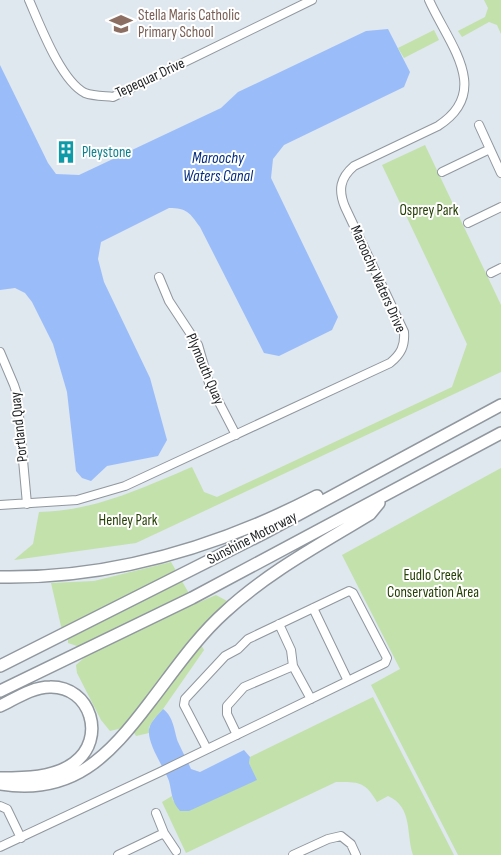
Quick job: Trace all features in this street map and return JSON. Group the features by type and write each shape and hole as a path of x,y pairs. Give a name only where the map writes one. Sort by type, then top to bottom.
{"highway":[{"name":"Sunshine Motorway","path":"0,666 264,533 501,405"},
{"name":"Sunshine Motorway","path":"0,691 192,598 501,434"},
{"path":"0,577 82,572 124,565 179,551 244,529 289,510 361,473 388,466"},
{"path":"0,784 26,787 49,784 71,777 96,763 122,738 198,640 224,612 264,580 370,514 388,495"},
{"path":"0,706 40,688 55,687 64,689 79,698 84,704 93,727 90,745 73,764 56,772 43,775 0,778"}],"street":[{"name":"Tepequar Drive","path":"29,0 55,55 70,81 86,93 112,97 312,0"},
{"name":"Maroochy Waters Drive","path":"0,505 77,500 118,489 390,363 402,350 405,340 404,332 345,207 341,196 341,184 346,173 354,166 438,126 451,118 459,108 466,85 463,72 429,0"},
{"path":"479,125 501,173"},
{"path":"442,172 490,149"},
{"path":"468,223 501,207"},
{"path":"491,274 501,268"},
{"name":"Plymouth Quay","path":"159,277 169,301 198,345 209,383 236,435"},
{"name":"Portland Quay","path":"0,352 12,378 16,394 26,504"},
{"path":"0,847 207,750 385,663 387,658 354,593 350,591 248,639 238,649 226,656 185,699 184,705 207,750"},
{"path":"313,608 348,681"},
{"path":"278,624 291,650 293,666 311,699"},
{"path":"237,735 227,714 227,706 244,687 293,666"},
{"path":"0,806 7,809 21,838"},
{"path":"156,813 164,833 176,851"},
{"path":"118,855 164,833"},
{"path":"293,855 328,839 342,836 351,844 356,855"}],"green space":[{"path":"484,0 501,0 501,34 497,25 489,22 462,37 458,31 485,17 488,8"},
{"path":"434,30 439,40 404,58 398,48"},
{"path":"425,145 501,305 501,372 136,543 14,560 33,544 39,512 80,508 99,503 192,467 204,492 217,497 452,387 467,344 382,165"},
{"name":"Eudlo Creek Conservation Area","path":"501,468 501,855 458,855 371,685 400,669 342,555"},
{"path":"171,562 195,604 216,595 227,601 208,620 196,636 204,650 154,719 149,727 149,733 136,736 128,722 122,728 110,731 101,720 77,673 76,665 85,657 80,647 68,643 61,626 51,583 94,581"},
{"path":"373,697 454,855 413,855 405,814 396,801 388,796 377,802 365,786 344,782 336,782 186,853 162,802 172,796 173,801 256,780 249,763 250,757"}],"water":[{"name":"Maroochy Waters Canal","path":"388,29 410,72 404,87 284,145 273,159 271,178 338,317 332,330 279,356 264,353 200,227 191,215 184,210 169,208 101,242 98,259 104,282 150,378 167,440 158,456 107,466 91,481 82,478 76,471 67,392 53,344 32,302 25,293 15,288 0,290 0,65 48,163 56,174 79,175 221,108 238,92 366,31"},
{"path":"163,709 172,720 178,742 191,769 200,772 244,750 250,757 249,763 257,780 189,811 180,811 173,800 169,781 153,748 149,735 151,723"}],"place":[{"name":"Stella Maris Catholic Primary School","path":"121,24"},
{"name":"Pleystone","path":"66,152"}],"park label":[{"name":"Osprey Park","path":"429,210"},
{"name":"Henley Park","path":"128,520"}]}
